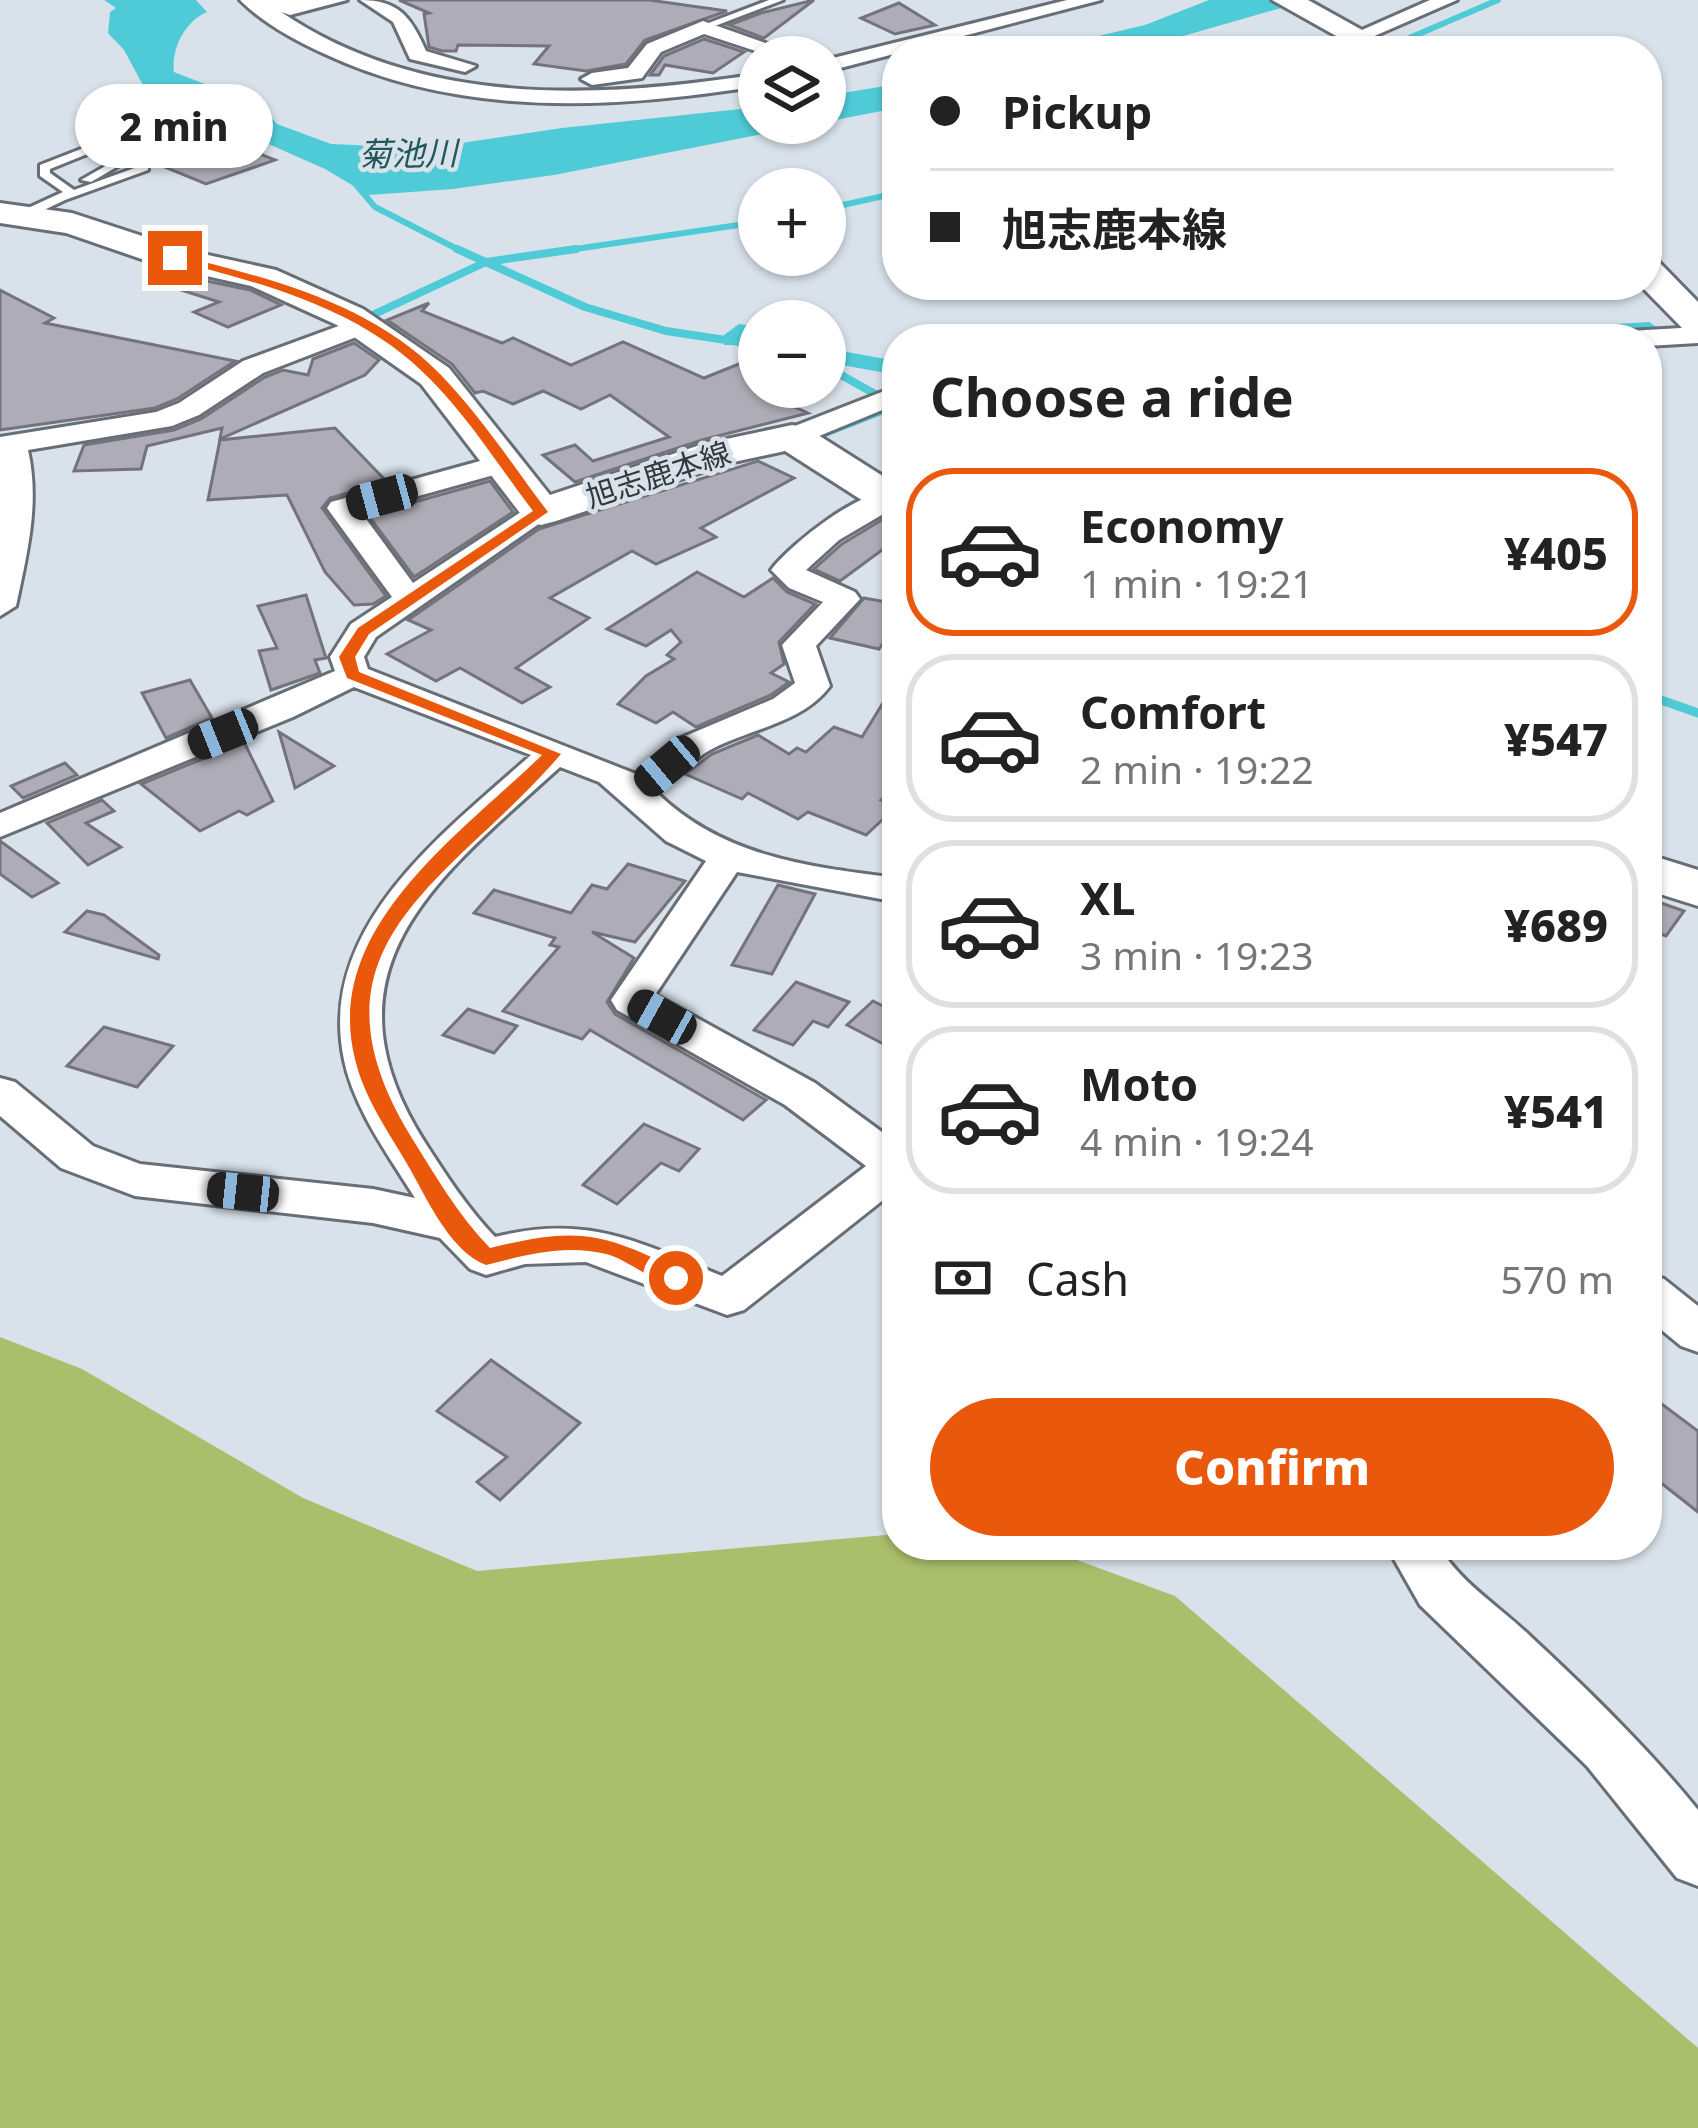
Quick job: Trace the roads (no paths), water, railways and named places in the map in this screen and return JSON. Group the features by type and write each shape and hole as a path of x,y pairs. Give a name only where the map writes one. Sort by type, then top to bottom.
{"main road":[{"path":"1286,0 1354,36"},
{"name":"旭志鹿本線","path":"8,217 72,223 189,262 262,278 301,292 363,325 436,376 541,512 718,453 792,437"},
{"path":"1662,286 1698,323"},
{"path":"792,437 882,494"},
{"path":"1662,876 1698,889"}],"street":[{"path":"250,0 332,56 382,74 445,87 612,95 738,82"},
{"path":"272,0 290,9 337,0"},
{"path":"370,0 402,19 417,55 509,80 627,77 640,71 654,48 703,27 738,38"},
{"path":"946,36 1091,0"},
{"path":"1358,36 1447,0"},
{"path":"846,61 882,52"},
{"path":"0,607 20,468 4,449 162,420 189,409 253,368 363,325"},
{"path":"1662,337 1698,335"},
{"path":"792,437 882,399"},
{"path":"409,599 342,508 502,464"},
{"path":"637,790 695,743 785,706 813,686 799,645 844,599 800,581 787,570 828,533 882,506"},
{"path":"352,675 347,657 363,631 541,512"},
{"path":"0,826 281,710 352,675 596,768 637,790 684,837 728,857 882,887"},
{"path":"553,754 415,889 386,927 364,971 358,1015 365,1060 388,1114 454,1224 486,1257 551,1241 600,1245 727,1297 882,1178"},
{"path":"728,857 631,1000 800,1094 882,1155"},
{"path":"0,1093 77,1157 135,1180 373,1206 454,1224"},
{"path":"1662,1304 1698,1333"},
{"path":"1417,1560 1443,1593 1504,1646 1628,1772 1675,1824 1698,1858"}],"lane":[{"path":"703,27 778,0"},
{"path":"68,193 44,174 44,167 158,122"},
{"path":"68,193 123,159"},
{"path":"8,217 144,168"}],"water":[{"name":"菊池川","path":"104,0 196,0 207,12 182,36 174,72 263,107 277,124 331,144 427,148 738,109 738,139 554,175 369,195 325,169 145,89 124,50 108,33 110,12 116,8"},
{"path":"1209,0 1309,0 1183,36 1098,36 1145,25"},
{"path":"882,86 882,111 846,118 846,92"}],"waterway":[{"path":"1414,36 1498,0"},
{"name":"菊池川","path":"352,180 375,207 458,250"},
{"path":"846,204 882,196"},
{"path":"555,252 738,225"},
{"path":"486,262 576,249"},
{"path":"458,250 486,262"},
{"path":"458,250 463,252"},
{"path":"366,318 486,262"},
{"path":"486,262 585,307 666,331 738,342"},
{"path":"732,340 738,332"},
{"path":"846,359 882,365"},
{"path":"846,378 882,398"},
{"path":"817,436 882,411"},
{"path":"86,440 139,431"},
{"path":"1662,700 1698,713"}]}
